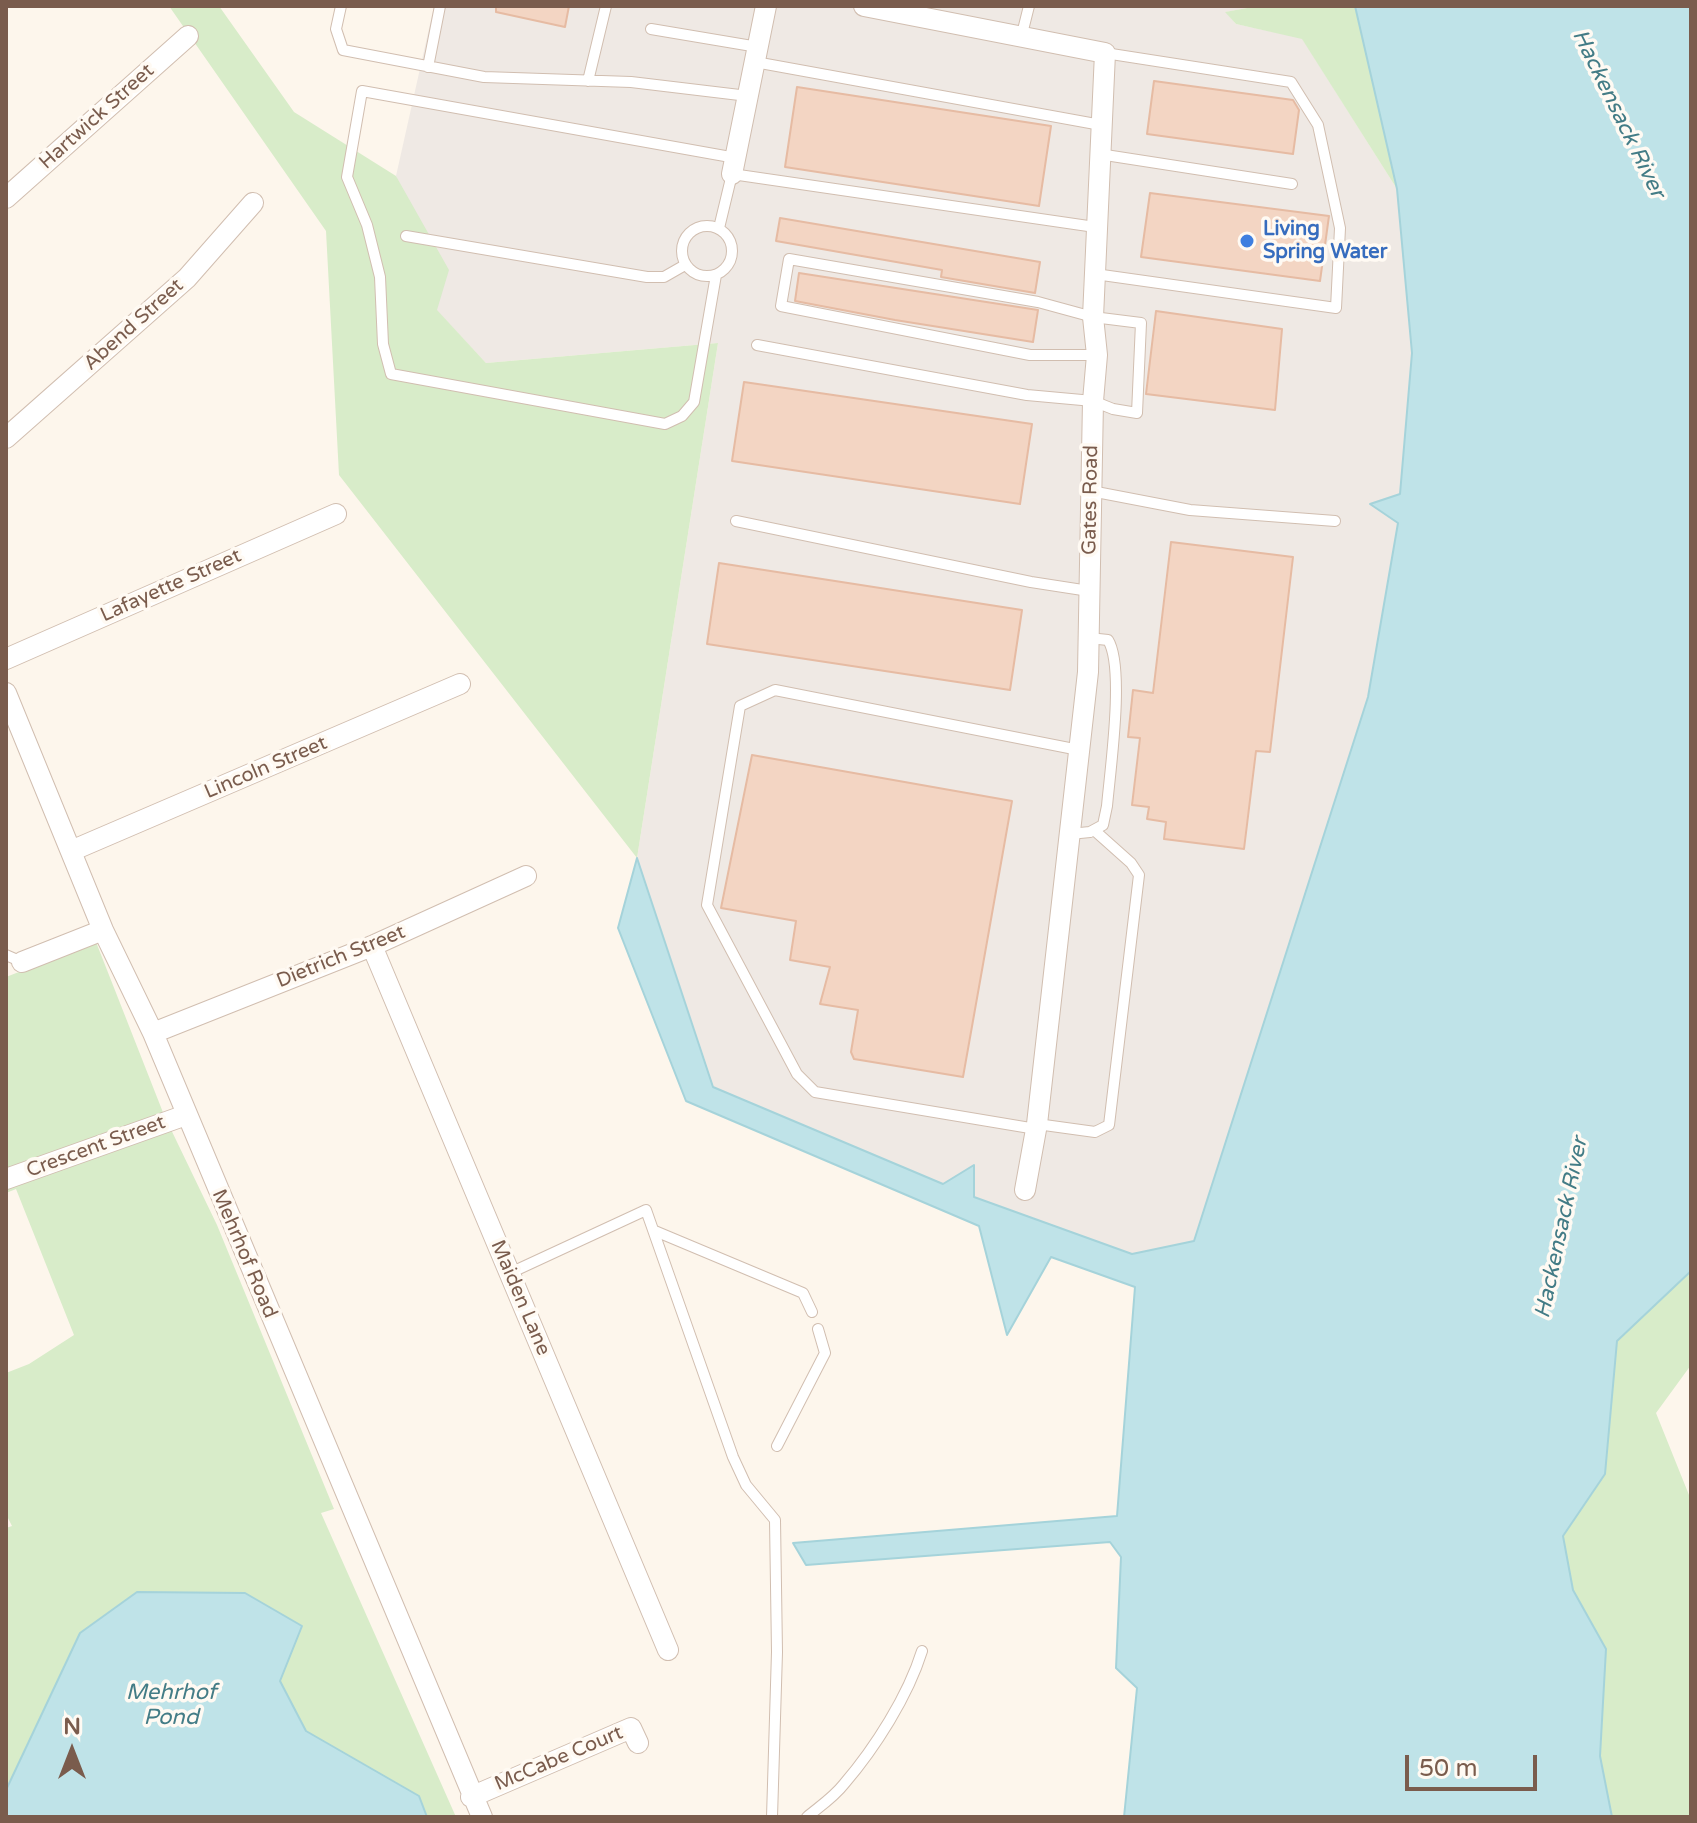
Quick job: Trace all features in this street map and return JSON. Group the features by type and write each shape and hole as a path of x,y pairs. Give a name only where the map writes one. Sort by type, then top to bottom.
{"street":[{"path":"734,166 766,6"},
{"path":"864,6 1105,53"},
{"name":"Hartwick Street","path":"6,198 188,36"},
{"name":"Gates Road","path":"1025,1190 1036,1126 1088,672 1093,401 1097,355 1093,317 1095,227 1105,53"},
{"name":"Abend Street","path":"6,438 187,278 253,203"},
{"name":"Lafayette Street","path":"6,659 336,514"},
{"name":"Lincoln Street","path":"71,851 460,684"},
{"name":"Mehrhof Road","path":"6,693 103,930 153,1033 471,1797 482,1817"},
{"name":"Dietrich Street","path":"153,1033 372,946 526,876"},
{"path":"14,958 103,930"},
{"name":"Maiden Lane","path":"372,946 668,1650"},
{"name":"Crescent Street","path":"6,1179 186,1115"},
{"name":"McCabe Court","path":"471,1797 631,1728 638,1743"}],"lane":[{"path":"341,6 336,29 343,50 484,77 631,82 748,96"},
{"path":"428,67 440,6"},
{"path":"588,81 606,6"},
{"path":"1021,38 1029,6"},
{"path":"651,29 756,54 1101,125"},
{"path":"1095,274 1336,308 1340,228 1318,125 1291,82 1105,53"},
{"path":"716,275 699,275 685,265 681,249 687,234 702,225 719,228 730,240 732,248 729,264 716,275 694,402 682,416 665,424 391,374 383,344 380,277 367,225 347,177 362,91 734,166 1095,227"},
{"path":"1099,154 1292,184"},
{"path":"719,228 734,166"},
{"path":"406,236 647,277 664,277 685,265"},
{"path":"757,345 1027,395 1093,401 1113,409 1137,413 1141,323 1093,317 1038,302 789,259 781,306 1030,355 1097,355"},
{"path":"1091,491 1190,510 1335,521"},
{"path":"736,521 1031,582 1089,591"},
{"path":"1070,834 1094,830 1103,825 1107,806 1115,687 1111,646 1108,640 1089,638"},
{"path":"1079,750 775,690 740,706 707,905 797,1074 815,1092 1036,1126 1095,1132 1109,1125 1139,875 1131,863 1094,830"},
{"path":"510,1273 646,1210 733,1457 746,1485 775,1520 777,1652 772,1817"},
{"path":"655,1231 803,1293 812,1312"},
{"path":"777,1446 825,1353 818,1329"},
{"path":"807,1817 843,1786 876,1742 916,1672 922,1651"}],"shaded area":[{"path":"434,6 1258,6 1226,12 1236,24 1302,38 1397,189 1412,353 1400,494 1371,504 1398,523 1368,697 1194,1241 1132,1254 974,1197 713,1087 637,858 718,343 486,363 436,310 396,176"}],"green space":[{"path":"169,6 219,6 294,112 396,176 449,270 437,310 486,363 718,343 637,858 339,475 326,231"},
{"path":"1258,6 1355,6 1397,189 1302,39 1236,24 1225,12"},
{"path":"96,942 164,1115 217,1225 334,1509 321,1513 456,1817 427,1817 419,1796 306,1731 280,1681 80,1633 6,1790 6,1528 12,1526 6,1514 6,1373 29,1364 74,1335 16,1189 6,1193 6,977"},
{"path":"1691,1271 1691,1365 1656,1413 1691,1500 1691,1817 1612,1817 1600,1756 1606,1649 1573,1590 1563,1536 1605,1474 1617,1341"}],"water":[{"name":"Hackensack River","path":"1355,6 1691,6 1691,1271 1617,1341 1605,1474 1563,1536 1573,1590 1606,1649 1600,1756 1612,1817 1124,1817 1137,1688 1116,1668 1121,1557 1110,1542 806,1565 793,1543 1117,1516 1135,1287 1051,1257 1007,1335 979,1226 686,1101 618,928 637,858 713,1087 943,1184 974,1165 974,1197 1132,1254 1194,1241 1368,697 1398,523 1370,504 1400,494 1412,353 1397,189"},
{"name":"Mehrhof Pond","path":"137,1592 245,1593 302,1626 280,1681 306,1731 419,1796 427,1817 6,1817 6,1790 80,1633"}],"building":[{"path":"496,6 569,6 565,27 496,12"},
{"path":"1154,81 1293,100 1299,110 1293,154 1147,134"},
{"path":"797,87 1051,126 1039,206 785,167"},
{"path":"1150,193 1329,216 1320,281 1141,257"},
{"path":"780,218 1040,262 1035,293 941,277 942,270 776,241"},
{"path":"799,273 1038,310 1033,342 795,301"},
{"path":"1156,311 1282,329 1275,410 1146,394"},
{"path":"744,382 1032,424 1020,504 732,461"},
{"path":"1171,542 1293,557 1270,752 1256,751 1244,849 1164,839 1166,822 1147,819 1149,807 1132,805 1140,738 1128,737 1133,690 1153,693"},
{"path":"719,563 1022,610 1010,690 707,644"},
{"path":"752,755 1012,801 963,1077 854,1059 851,1052 858,1010 820,1004 830,967 790,960 796,921 721,908"}],"place":[{"name":"Living Spring Water","path":"1247,241"}]}
